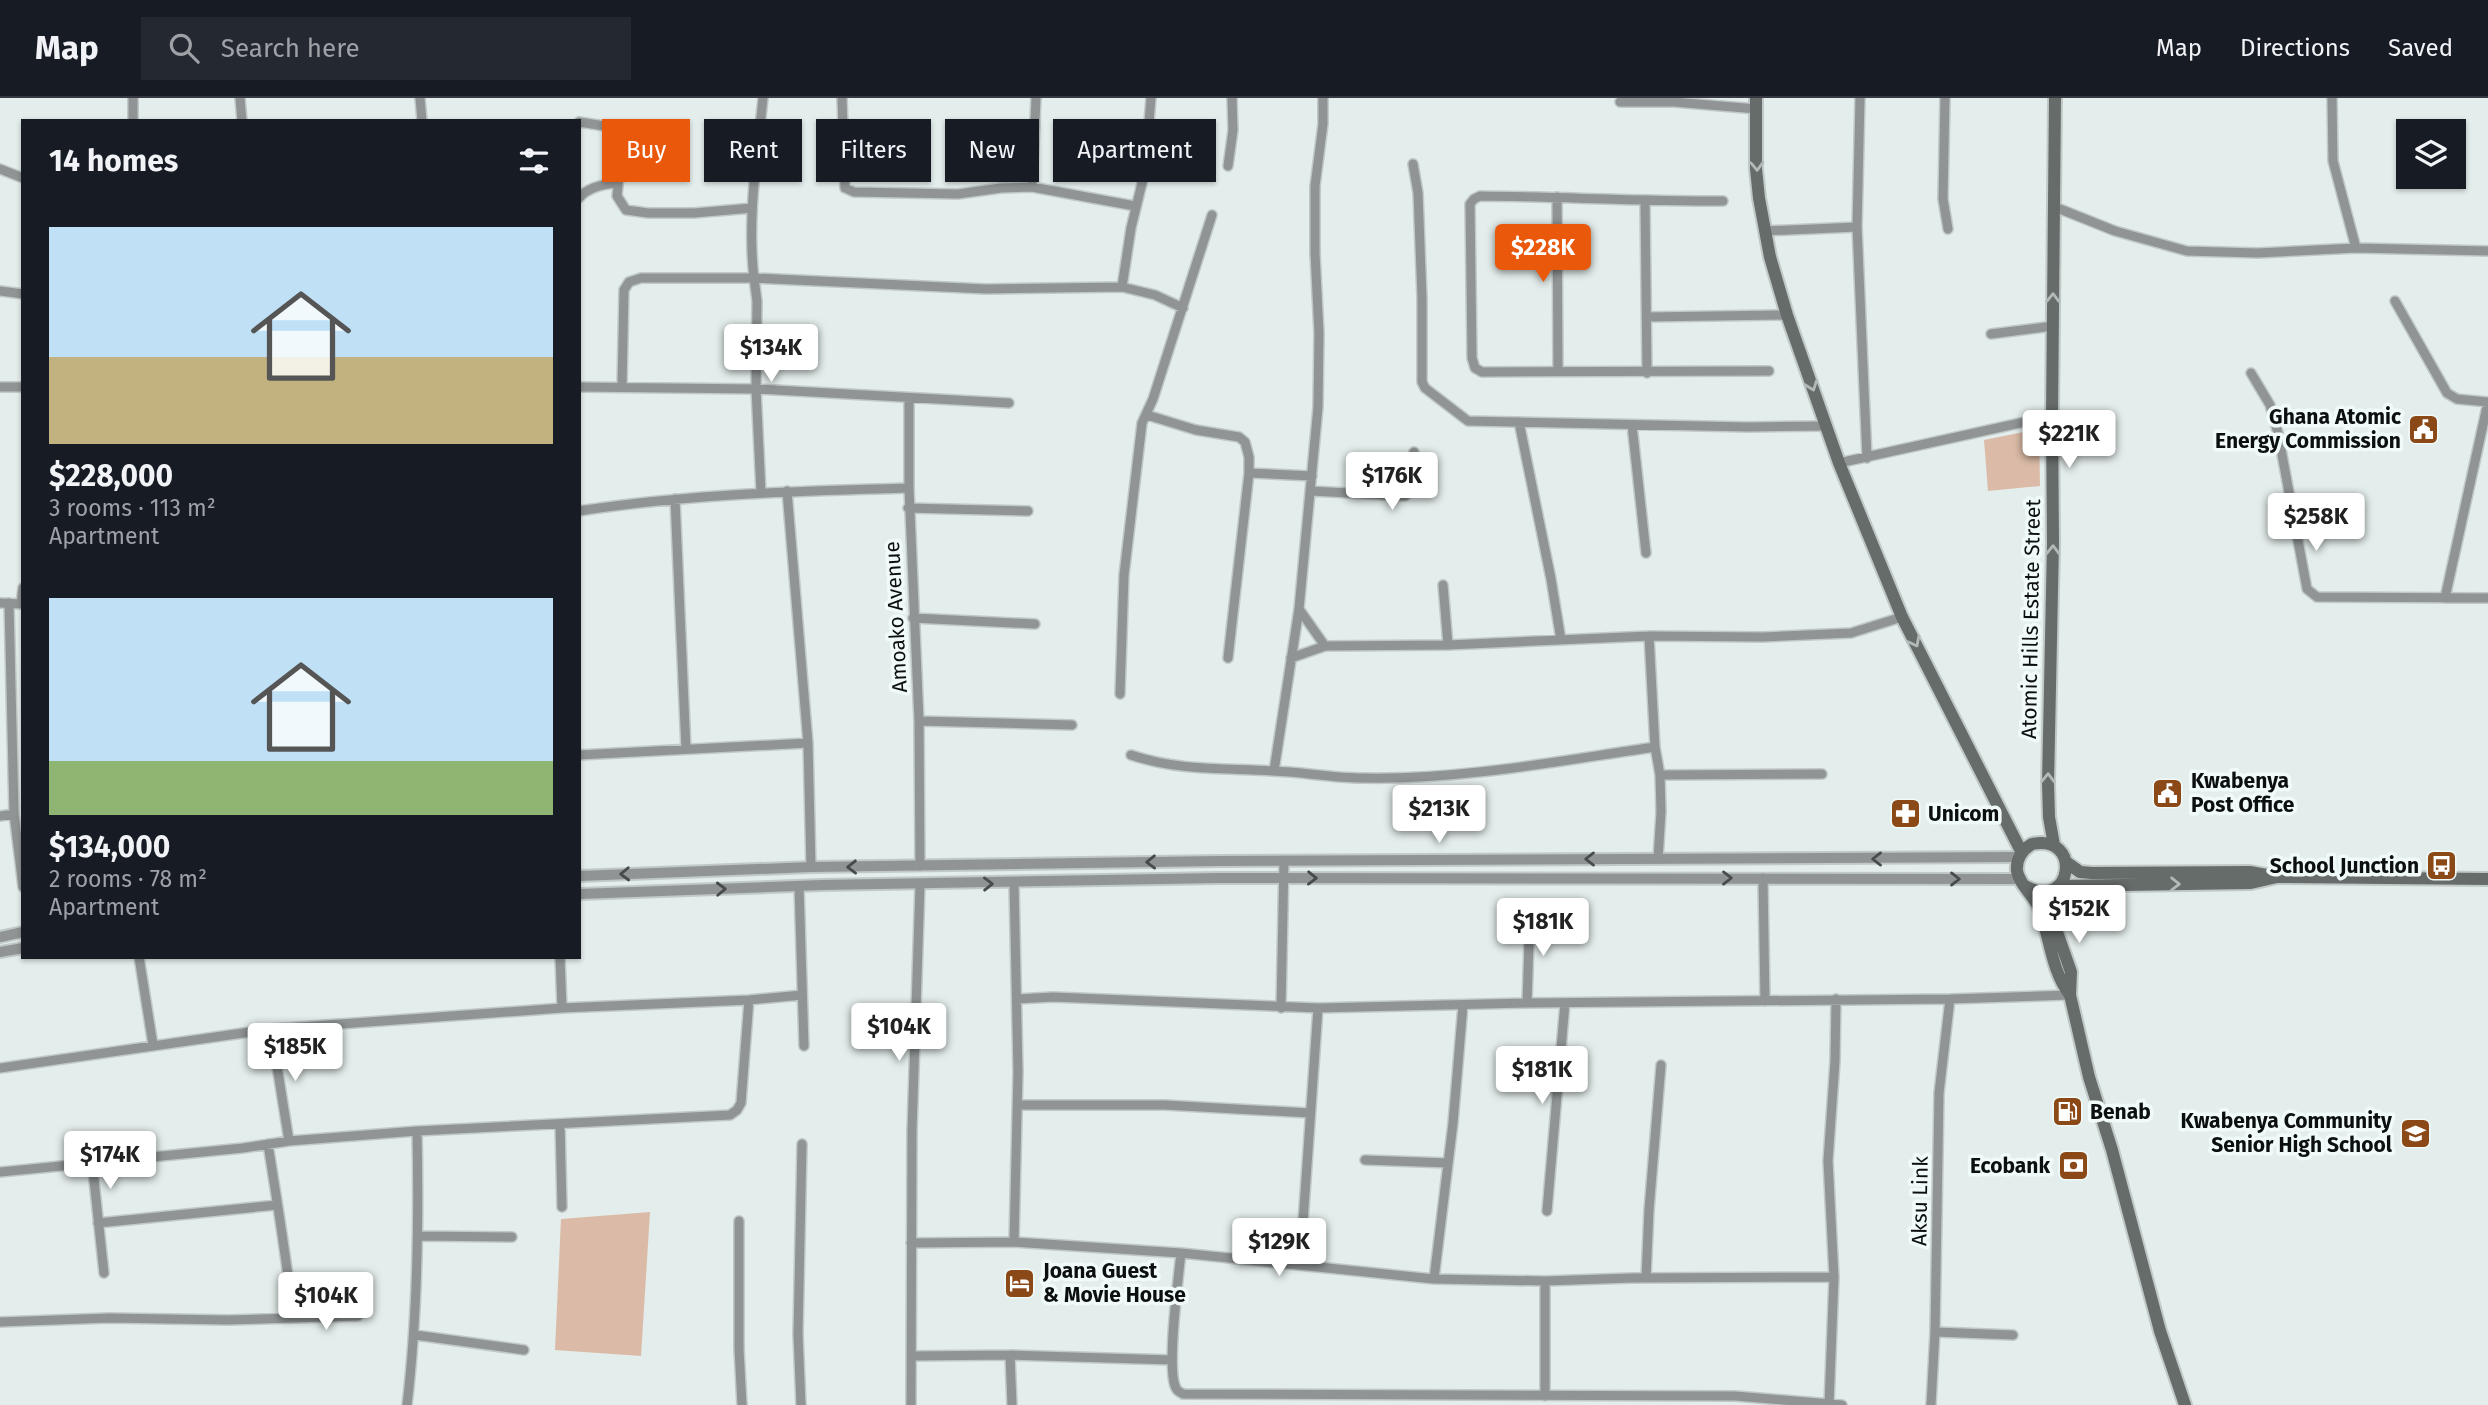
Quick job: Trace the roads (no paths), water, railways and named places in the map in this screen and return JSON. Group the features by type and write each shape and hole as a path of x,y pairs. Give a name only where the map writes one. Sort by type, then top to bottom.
{"main road":[{"name":"Atomic Hills Estate Street","path":"2054,845 2049,817 2048,783 2052,685 2055,98"},
{"path":"1757,104 1756,169 1764,231 1787,315 1839,463 1902,617 2020,855 2017,869 2022,883 2038,907 2059,975 2070,995"},
{"path":"2020,855 2036,843 2054,845 2066,862 2085,873 2250,872 2277,877 2488,879"},
{"path":"2066,862 2066,875 2056,888 2053,905 2057,932 2071,972 2070,995 2089,1077 2115,1159 2160,1331 2185,1405"},
{"path":"2022,883 2040,892 2056,888 2251,883 2277,877"}],"street":[{"path":"133,98 133,119"},
{"path":"240,98 242,119"},
{"path":"420,98 422,119"},
{"path":"761,492 756,388 757,301 751,248 752,208 763,98"},
{"path":"842,98 845,188 854,192 958,194 1032,187 1135,206"},
{"path":"1032,187 1036,98"},
{"path":"1122,287 1135,206 1145,171 1150,98"},
{"path":"1228,166 1233,130 1233,98"},
{"path":"1274,771 1299,609 1318,407 1315,186 1323,124 1323,98"},
{"path":"1860,98 1857,227 1867,458"},
{"path":"1945,98 1943,199 1948,229"},
{"path":"2332,98 2333,161 2356,248"},
{"path":"1620,102 1757,104"},
{"path":"581,121 605,126 614,138 621,156 617,196 626,210 694,214 752,208"},
{"path":"1413,164 1418,193 1422,382 1425,388 1468,421 1826,426"},
{"path":"0,169 21,177"},
{"path":"581,196 595,188 617,183"},
{"path":"1723,201 1479,196 1474,199 1470,204 1472,359 1475,368 1482,372 1769,371"},
{"path":"1557,197 1558,372"},
{"path":"1645,201 1647,373"},
{"path":"2055,207 2115,231 2188,251 2258,253 2356,248 2488,251"},
{"path":"1120,694 1124,575 1142,423 1147,415 1212,215"},
{"path":"1764,231 1857,227"},
{"path":"622,387 624,290 629,282 641,278 754,278 986,289 1122,287 1155,295 1183,308"},
{"path":"0,291 21,294"},
{"path":"2395,301 2447,393 2457,399 2488,402 2445,598"},
{"path":"1647,317 1787,315"},
{"path":"1991,334 2053,326"},
{"path":"2251,373 2270,405 2278,433 2307,589 2311,593 2317,597 2488,598"},
{"path":"0,387 21,387"},
{"path":"581,387 756,388 1009,403"},
{"name":"Amoako Avenue","path":"909,399 908,508 919,721 920,866"},
{"path":"1147,415 1196,430 1238,437 1245,442 1249,473 1228,657"},
{"path":"1839,463 2052,416"},
{"path":"1519,422 1561,640"},
{"path":"1632,425 1646,553"},
{"path":"1311,491 1405,496 1409,492 1414,452"},
{"path":"1249,473 1312,476"},
{"path":"581,511 761,492 909,488"},
{"path":"787,491 808,743 811,867"},
{"path":"676,499 685,750"},
{"path":"908,508 1028,511"},
{"path":"1443,585 1448,645"},
{"path":"4,603 14,814 21,871"},
{"path":"1299,609 1325,646"},
{"path":"1291,659 1325,646 1851,633 1902,617"},
{"path":"913,618 1035,624"},
{"path":"1649,636 1655,747 1660,775 1658,859"},
{"path":"919,721 1072,725"},
{"path":"581,755 808,743"},
{"path":"1131,755 1151,762 1191,769 1274,771 1362,779 1440,776 1655,747"},
{"path":"1660,775 1822,775"},
{"path":"0,816 14,814"},
{"path":"581,876 811,867 2020,855"},
{"path":"1281,1008 1284,861"},
{"path":"581,894 799,886 1284,878 1763,878 2022,883"},
{"path":"1763,878 1765,1000"},
{"path":"1014,883 1018,1105 1014,1242"},
{"path":"911,1405 911,1242 920,885"},
{"path":"799,886 804,1046"},
{"path":"1527,1003 1530,912"},
{"path":"0,937 21,932"},
{"path":"0,952 21,948"},
{"path":"139,959 153,1045"},
{"path":"560,959 562,1007"},
{"path":"0,1068 271,1029 562,1007 749,1000 803,995"},
{"path":"1017,999 1318,1008 2070,995"},
{"path":"1829,1405 1834,1277 1828,1161 1836,999"},
{"name":"Aksu Link","path":"1931,1405 1935,1332 1939,1093 1950,999"},
{"path":"0,1172 289,1141 417,1131 730,1115 741,1103 749,1000"},
{"path":"1547,1211 1565,1003"},
{"path":"1434,1279 1463,1005"},
{"path":"1300,1265 1318,1008"},
{"path":"271,1029 289,1141"},
{"path":"1646,1278 1661,1065"},
{"path":"1018,1105 1165,1105 1310,1113"},
{"path":"560,1124 562,1208"},
{"path":"407,1405 415,1335 419,1236 417,1131"},
{"path":"268,1144 288,1264 293,1318"},
{"path":"801,1405 798,1334 802,1144"},
{"path":"1365,1160 1448,1163"},
{"path":"92,1162 104,1273"},
{"path":"98,1223 277,1205"},
{"path":"739,1221 742,1405"},
{"path":"419,1236 512,1237"},
{"path":"911,1242 1014,1242 1181,1254 1434,1279 1545,1281 1834,1277"},
{"path":"1181,1254 1172,1360 1174,1383 1177,1390 1183,1394 1323,1400 1735,1396 1842,1405"},
{"path":"1545,1281 1545,1396"},
{"path":"0,1322 109,1318 168,1320 358,1317"},
{"path":"1935,1332 2013,1335"},
{"path":"415,1335 524,1350"},
{"path":"911,1356 1010,1355 1172,1360"},
{"path":"1010,1355 1012,1405"}],"place":[{"name":"Ghana Atomic Energy Commission","path":"2424,429"},
{"name":"Kwabenya Post Office","path":"2168,793"},
{"name":"Unicom","path":"1905,814"},
{"name":"School Junction","path":"2442,866"},
{"name":"Benab","path":"2067,1112"},
{"name":"Kwabenya Community Senior High School","path":"2415,1133"},
{"name":"Ecobank","path":"2073,1166"},
{"name":"Joana Guest & Movie House","path":"1020,1283"}]}
